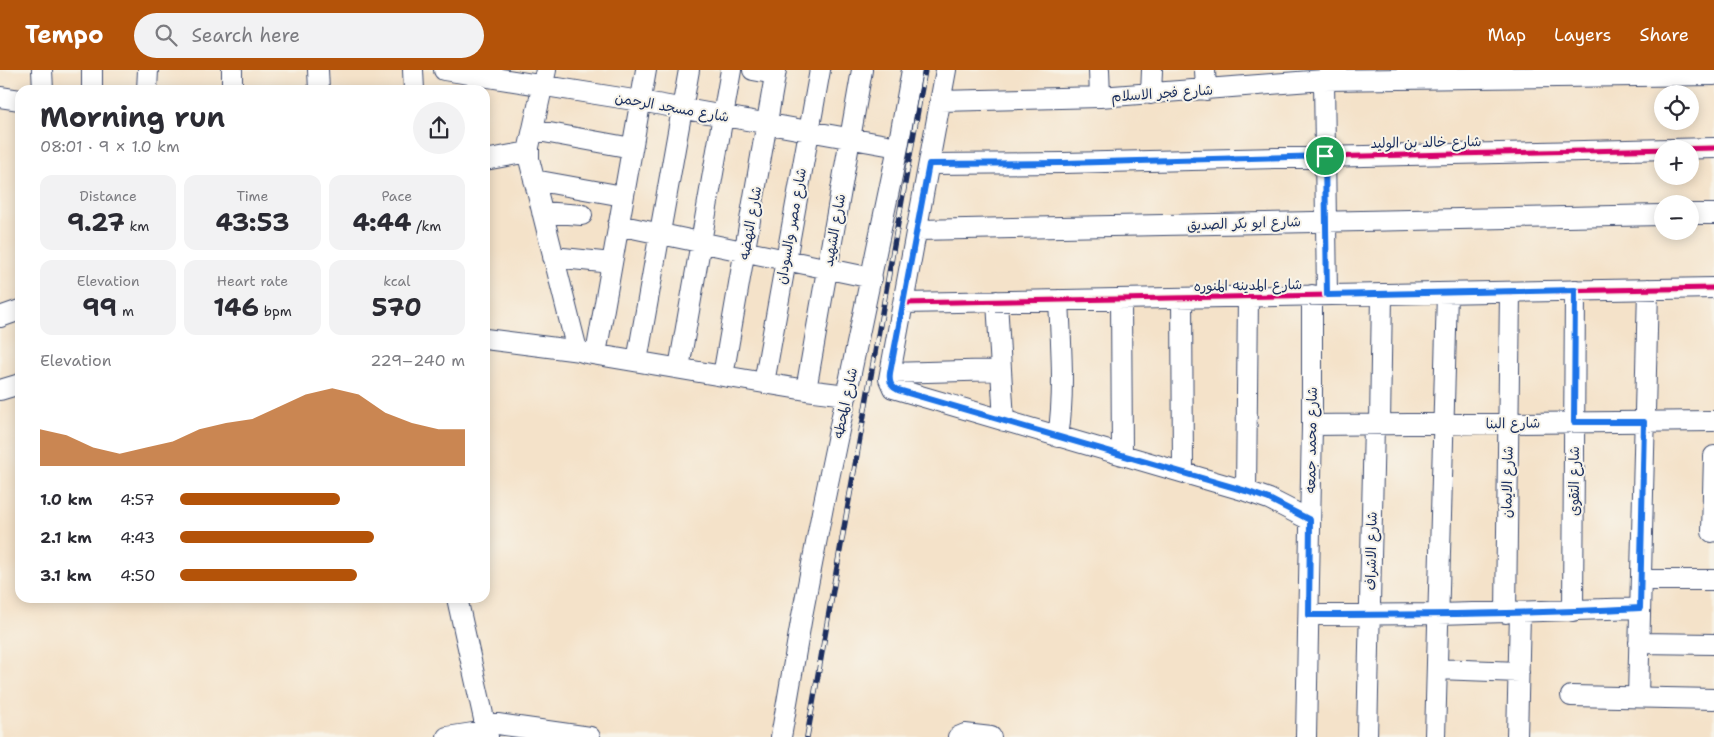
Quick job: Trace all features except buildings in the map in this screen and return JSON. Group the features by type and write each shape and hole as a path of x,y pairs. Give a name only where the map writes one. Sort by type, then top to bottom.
{"street":[{"path":"42,70 43,85"},
{"path":"92,70 92,85"},
{"path":"147,85 148,70"},
{"path":"232,70 232,85"},
{"path":"318,70 319,85"},
{"path":"413,70 414,85"},
{"name":"شارع مسجد الرحمن","path":"444,70 484,83 544,78 640,102 898,147"},
{"path":"588,352 612,263 646,70"},
{"path":"637,361 689,70"},
{"path":"679,368 731,70"},
{"path":"753,70 776,72"},
{"name":"شارع مصر والسودان","path":"764,382 820,70"},
{"name":"شارع الشهيد","path":"806,390 862,70"},
{"name":"شارع المحطه","path":"781,737 802,616 872,278 912,70"},
{"path":"946,70 890,373 890,384 893,388 1246,491 1269,499 1310,520"},
{"path":"1099,70 1100,97"},
{"path":"1151,94 1152,70"},
{"path":"1205,70 1206,90"},
{"name":"شارع النهضه","path":"723,376 776,72"},
{"name":"شارع فجر الاسلام","path":"940,102 1100,97 1206,90 1254,78 1324,80 1670,72 1714,75"},
{"path":"544,78 528,152 576,346 588,352"},
{"name":"شارع محمد جمعه","path":"1306,737 1312,425 1326,220 1324,80"},
{"path":"0,97 15,99"},
{"path":"533,130 632,148"},
{"name":"شارع خالد بن الوليد","path":"929,164 1072,163 1714,148"},
{"path":"490,159 528,152"},
{"path":"534,180 624,196"},
{"path":"542,212 582,215"},
{"path":"1699,214 1714,214"},
{"name":"شارع ابو بكر الصديق","path":"916,230 1326,220 1654,215"},
{"path":"618,225 872,278"},
{"path":"553,257 612,263"},
{"name":"شارع المدينه المنوره","path":"903,303 1714,288"},
{"path":"1638,697 1648,289"},
{"name":"شارع التقوى","path":"1573,612 1575,290"},
{"name":"شارع الايمان","path":"1510,292 1508,423 1513,613 1518,672 1518,737"},
{"path":"1435,737 1447,293"},
{"name":"شارع الاشراف","path":"1367,737 1382,294"},
{"path":"1246,491 1248,296"},
{"path":"1182,298 1183,472"},
{"path":"1121,299 1122,455"},
{"path":"1058,437 1062,413 1059,300"},
{"path":"997,301 1004,421"},
{"path":"0,317 15,312"},
{"path":"490,340 588,352 806,390 847,395"},
{"path":"890,373 1001,370"},
{"path":"0,390 15,386"},
{"name":"شارع البنا","path":"1312,425 1714,421"},
{"path":"1712,532 1714,456"},
{"path":"1641,580 1714,580"},
{"path":"458,603 486,730"},
{"path":"1309,615 1573,612 1640,608"},
{"path":"1639,643 1714,644"},
{"path":"1437,669 1518,672"},
{"path":"1571,696 1714,699"},
{"path":"447,737 486,730 590,737"},
{"path":"958,737 965,734 991,737"}],"railway":[{"path":"807,737 925,70"}],"cycle path":[{"path":"929,164 1063,163 1714,148"},
{"path":"903,303 1714,288"}],"route":[{"path":"1325,156 1327,295 1575,290 1574,422 1644,422 1640,608 1573,612 1309,615 1310,520 1269,499 1246,491 898,390 890,384 889,378 929,164 1063,163 1325,156"}]}
